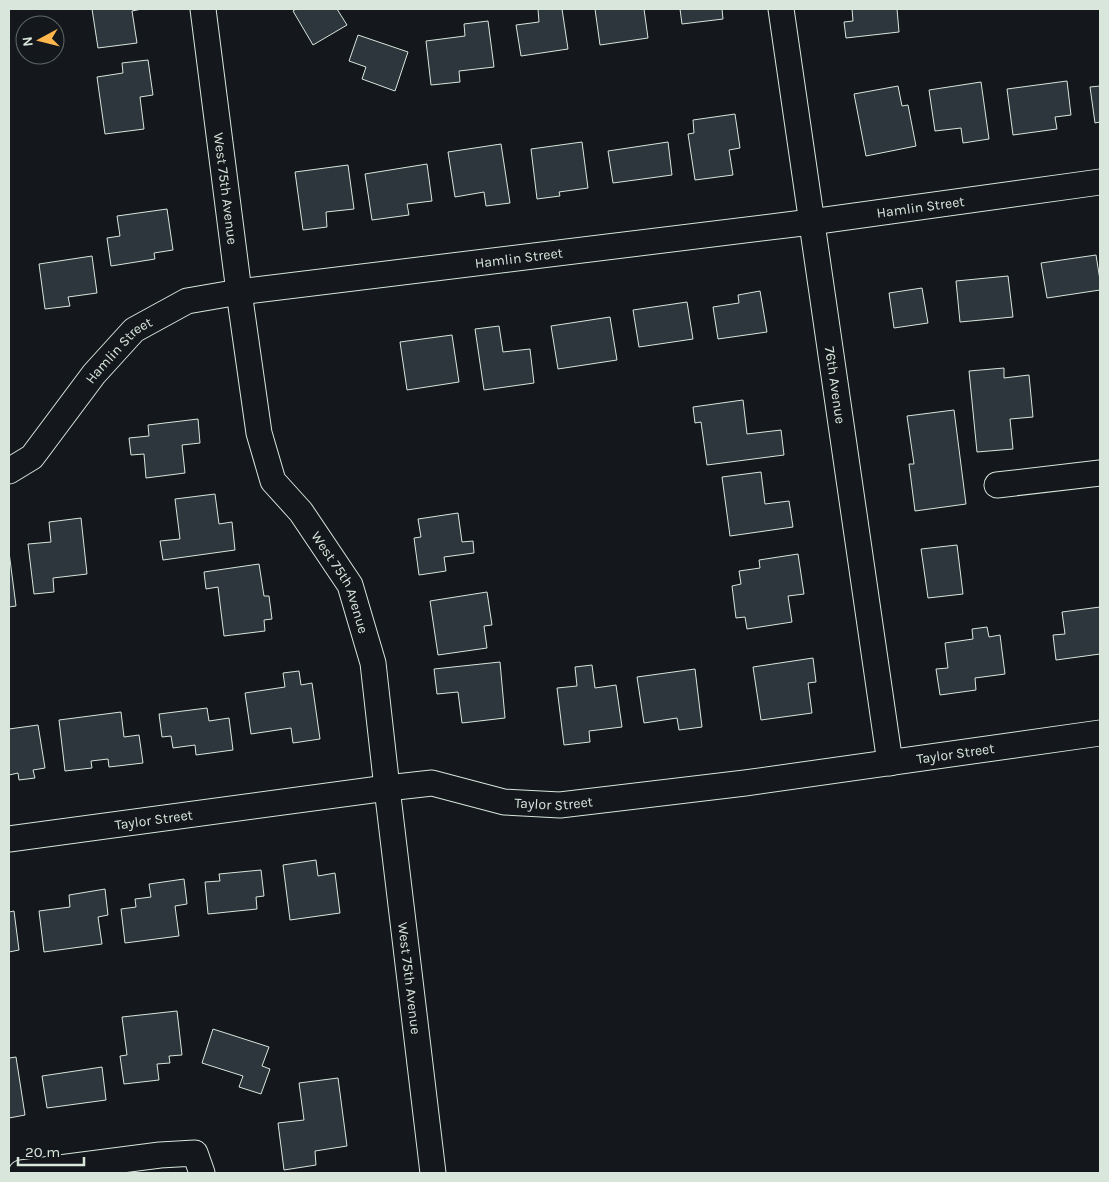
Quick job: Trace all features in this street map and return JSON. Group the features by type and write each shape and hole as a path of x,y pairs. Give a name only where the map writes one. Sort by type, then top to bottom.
{"street":[{"name":"West 75th Avenue","path":"203,9 259,433 273,481 301,512 350,585 373,663 433,1173"},
{"name":"76th Avenue","path":"781,9 890,763"},
{"name":"Hamlin Street","path":"9,472 32,457 94,374 134,330 187,301 239,292 811,222 1100,182"},
{"path":"997,485 1100,473"},
{"name":"Taylor Street","path":"9,839 432,783 504,802 560,805 746,783 1100,733"},
{"path":"21,1173 160,1155 198,1163"}],"building":[{"path":"92,9 142,9 132,11 137,43 98,48"},
{"path":"296,9 337,9 347,25 313,45 293,11"},
{"path":"538,9 562,9 568,49 521,56 516,25 539,22"},
{"path":"595,9 644,9 648,38 600,45"},
{"path":"680,9 722,9 723,19 682,24"},
{"path":"852,9 897,9 899,32 846,38 844,22 853,21"},
{"path":"488,21 494,67 459,71 460,82 431,85 426,41 465,36 464,24"},
{"path":"358,35 408,52 395,91 362,79 366,67 349,61"},
{"path":"148,60 153,95 140,97 144,129 105,134 97,77 123,73 122,63"},
{"path":"1067,81 1071,115 1055,117 1057,129 1013,135 1007,89"},
{"path":"981,82 989,139 963,143 961,128 935,131 929,90"},
{"path":"898,86 902,106 908,105 916,146 866,156 854,94"},
{"path":"1100,86 1100,122 1095,123 1090,87"},
{"path":"735,114 740,148 729,150 733,175 695,180 688,134 694,133 693,120"},
{"path":"582,142 588,188 559,192 560,196 537,199 531,149"},
{"path":"668,142 672,175 613,183 608,151"},
{"path":"501,144 510,203 486,206 484,192 455,197 448,152"},
{"path":"427,164 432,201 407,204 409,215 372,220 365,174"},
{"path":"348,165 354,209 326,212 327,227 303,230 295,172"},
{"path":"167,209 173,250 154,253 155,259 111,266 107,238 120,236 117,216"},
{"path":"1096,255 1100,290 1047,298 1041,263"},
{"path":"92,256 97,293 68,297 70,306 45,309 39,264"},
{"path":"1008,276 1013,317 960,322 956,281"},
{"path":"922,288 928,323 894,328 889,293"},
{"path":"760,291 767,332 718,339 713,307 739,303 738,295"},
{"path":"687,302 693,339 639,347 633,310"},
{"path":"610,317 617,360 558,369 551,326"},
{"path":"499,326 503,352 530,349 534,383 484,390 475,329"},
{"path":"452,335 459,382 407,390 400,342"},
{"path":"1004,368 1004,378 1029,375 1033,417 1010,419 1013,449 977,452 969,371"},
{"path":"743,400 747,434 781,430 784,455 707,465 701,422 695,423 693,407"},
{"path":"954,410 966,504 915,511 909,464 914,464 907,416"},
{"path":"198,419 200,443 182,445 185,473 146,478 144,454 131,455 129,438 149,436 148,425"},
{"path":"761,472 765,504 789,501 793,527 730,536 722,477"},
{"path":"215,494 219,524 232,522 235,550 163,560 160,541 180,539 175,499"},
{"path":"458,513 462,542 473,541 474,553 444,557 446,571 419,575 414,538 421,537 418,519"},
{"path":"81,518 87,574 53,578 54,592 34,594 28,544 51,542 49,522"},
{"path":"957,545 963,594 928,598 921,549"},
{"path":"9,552 16,606 9,607"},
{"path":"798,554 804,594 788,596 792,622 747,629 745,617 736,618 732,586 741,584 739,571 760,568 759,560"},
{"path":"259,564 264,596 269,596 272,619 264,620 265,631 224,636 218,587 206,589 204,572"},
{"path":"487,592 492,625 484,626 487,648 438,655 430,601"},
{"path":"1100,607 1100,654 1056,660 1053,635 1065,634 1062,612"},
{"path":"987,627 989,637 1000,635 1005,674 975,678 976,690 940,695 936,669 948,668 945,643 973,639 972,629"},
{"path":"813,658 816,682 808,683 812,713 761,720 753,667"},
{"path":"500,662 505,718 462,723 458,692 437,694 434,669"},
{"path":"592,665 595,688 616,685 622,727 589,731 590,742 564,745 557,688 577,686 575,667"},
{"path":"695,669 702,727 679,730 677,718 644,723 637,677"},
{"path":"299,671 301,685 312,683 320,739 293,743 291,728 251,734 245,693 285,687 283,673"},
{"path":"207,708 209,721 229,718 233,750 196,755 195,745 173,748 171,736 162,737 159,714"},
{"path":"121,712 124,737 139,735 143,763 109,767 108,759 91,761 92,768 65,771 59,720"},
{"path":"38,725 45,768 33,770 35,778 19,780 18,773 9,775 9,729"},
{"path":"316,860 318,876 335,873 340,913 290,920 283,865"},
{"path":"261,870 264,896 256,897 257,909 208,914 205,882 220,881 219,874"},
{"path":"184,879 187,904 175,906 179,936 125,943 121,909 136,907 135,899 151,897 149,884"},
{"path":"105,889 108,915 98,917 102,944 44,952 39,911 70,907 69,895"},
{"path":"14,911 19,950 9,952 9,912"},
{"path":"177,1011 182,1055 169,1056 170,1063 157,1064 159,1080 124,1084 120,1056 127,1055 122,1017"},
{"path":"213,1029 269,1047 262,1066 270,1069 261,1094 239,1087 243,1076 202,1063"},
{"path":"16,1057 25,1115 9,1118 9,1058"},
{"path":"102,1067 106,1100 47,1108 42,1076"},
{"path":"338,1078 347,1146 315,1151 316,1165 284,1170 278,1123 304,1120 299,1083"}]}
